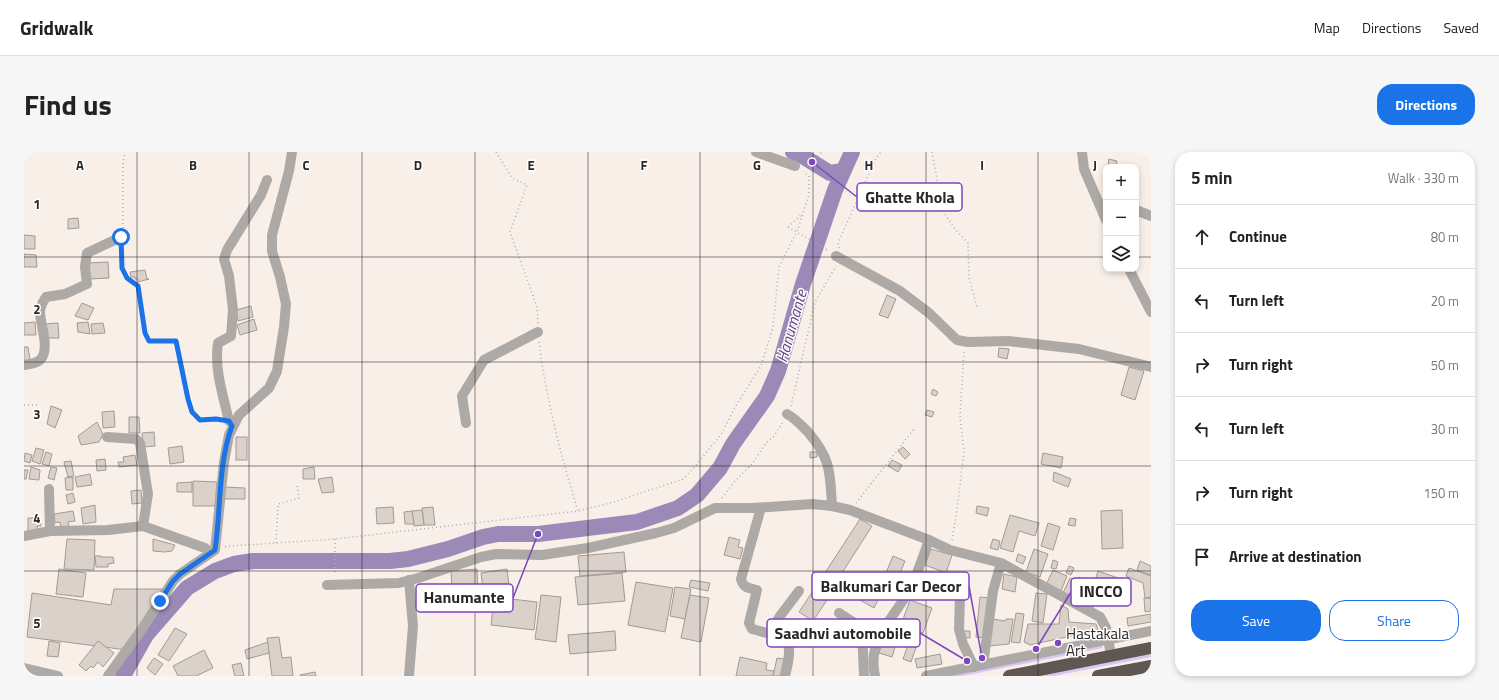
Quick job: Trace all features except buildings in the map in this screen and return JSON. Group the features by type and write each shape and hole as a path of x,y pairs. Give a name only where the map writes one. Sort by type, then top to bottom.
{"highway":[{"path":"1009,676 1151,648"},
{"path":"1098,676 1151,666"}],"street":[{"path":"108,676 142,629 173,581 180,574 213,552 228,435 239,415 269,388 277,372 286,304 272,251 272,236 289,171 292,152"},
{"path":"756,152 795,166"},
{"path":"1082,152 1084,169 1103,205"},
{"path":"229,421 216,356 218,343 231,336 234,310 229,276 224,259 227,250 261,195 268,180"},
{"path":"1139,211 1151,216"},
{"path":"24,365 38,361 43,355 45,346 40,312 41,305 46,298 65,294 87,284 85,267 87,253 121,237"},
{"path":"835,255 900,291 928,313 957,340 968,342 1008,341 1079,349 1151,367"},
{"path":"1131,272 1151,312"},
{"path":"466,423 462,396 484,360 538,332"},
{"path":"787,414 795,418 818,445 826,460 830,473 832,506"},
{"path":"107,437 136,439 140,443 148,494 144,526"},
{"path":"49,489 50,532"},
{"path":"327,585 390,583 409,580 481,557 496,554 553,554 633,539 674,528 708,510 718,508 760,508 812,504 850,510 929,540 950,550 1001,563 1100,617 1106,628 1107,640 1112,655"},
{"path":"760,508 742,584 745,587 757,590 749,623 752,629 782,637 787,640 790,652 784,676"},
{"path":"24,536 50,532 108,530 144,526 206,548 213,552"},
{"path":"875,676 872,665 874,649 880,634 908,593 929,540"},
{"path":"979,666 993,591 1001,563"},
{"path":"409,580 413,626 409,676"},
{"path":"770,634 780,616 799,591"},
{"path":"960,595 959,628 963,644 979,666"},
{"path":"839,613 862,628 864,676"},
{"path":"926,676 1151,631"},
{"path":"24,668 58,676"}],"path":[{"path":"125,152 123,163 124,225 121,237 122,268 127,278 138,286 145,333 149,341 176,341 192,412 200,420 216,419 229,421"},
{"path":"812,162 822,152"},
{"path":"718,508 722,498 734,482 752,464 766,443 774,436 787,414 792,402 815,302 835,255 838,243 853,206 876,158 881,152"},
{"path":"932,152 943,211 955,229 968,243 969,278 978,307"},
{"path":"213,552 230,546 335,539 578,511 614,502 683,479 722,434 735,407 761,366 773,327 779,267 798,229 809,194 809,176 795,166"},
{"path":"803,213 788,227 835,255"},
{"path":"950,550 956,517 964,452 960,416 964,353 963,341"},
{"path":"24,405 40,405"},
{"path":"850,510 914,429"},
{"path":"276,543 278,504 299,498 297,485"},
{"path":"335,539 335,576"}],"shaded area":[{"path":"1102,645 1103,648 963,676 944,676"},
{"path":"1151,654 1151,657 1054,676 1035,676"}],"waterway":[{"path":"793,152 799,154 830,173 843,171"},
{"name":"Hanumante","path":"123,676 146,635 187,588 215,571 234,564 253,561 390,561 408,559 498,534 538,534 637,522 678,508 697,495 720,468 733,444 767,396 778,371 803,284 835,190 852,152"}],"place":[{"name":"Ghatte Khola","path":"812,162"},
{"name":"Hanumante","path":"538,534"},
{"name":"Hastakala Art","path":"1058,643"},
{"name":"INCCO","path":"1036,649"},
{"name":"Balkumari Car Decor","path":"982,658"},
{"name":"Saadhvi automobile","path":"967,661"}],"route":[{"path":"121,237 122,268 127,278 138,286 145,333 149,341 176,341 192,412 200,420 216,419 229,421 232,426 228,435 224,462 215,550 180,574 173,581 160,601"}]}
